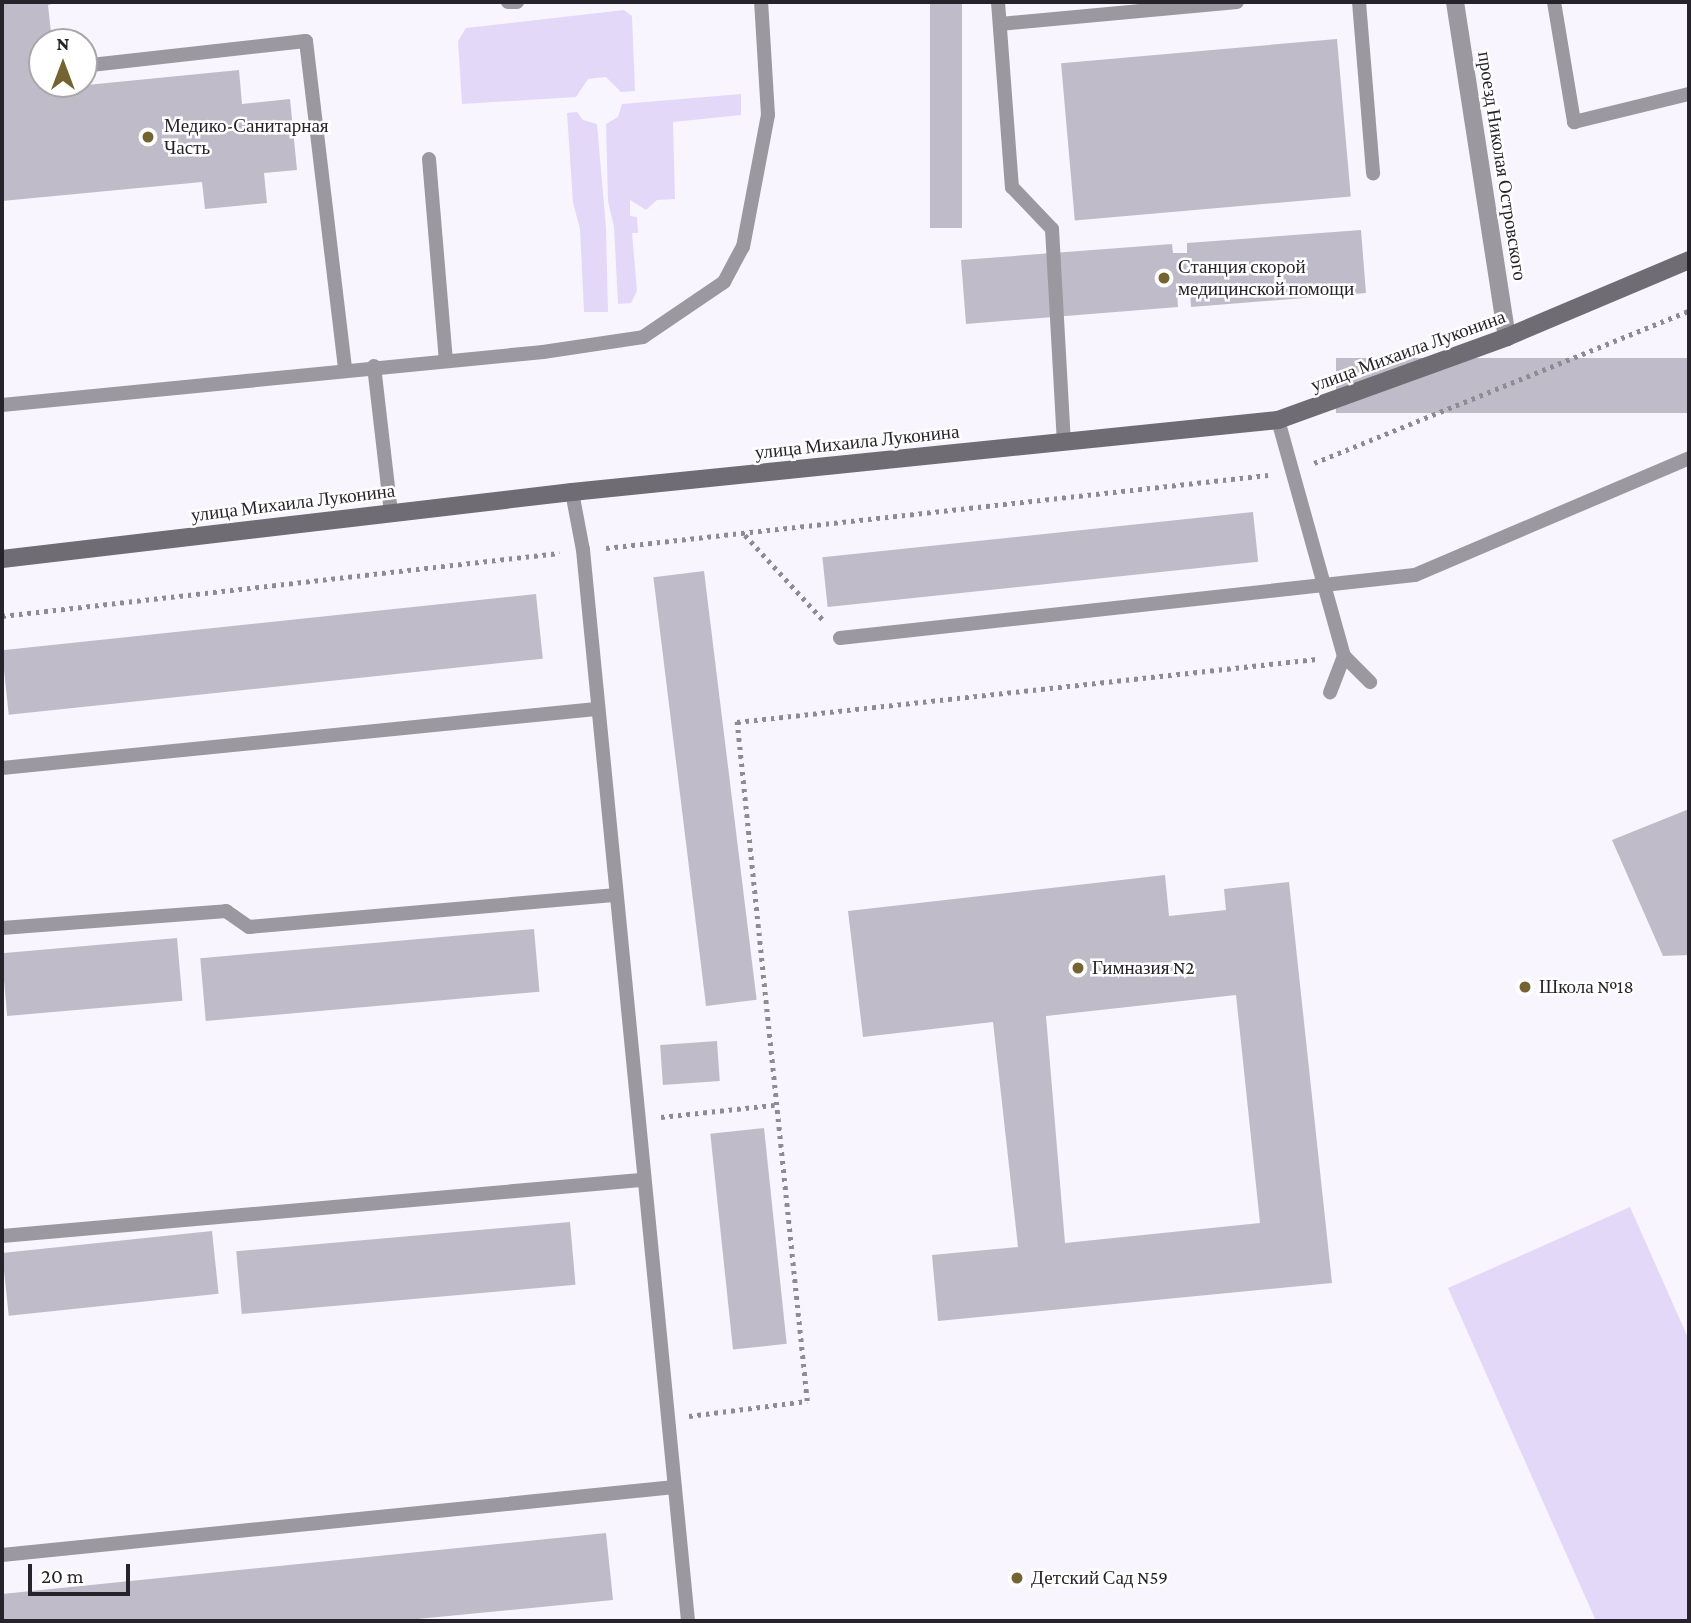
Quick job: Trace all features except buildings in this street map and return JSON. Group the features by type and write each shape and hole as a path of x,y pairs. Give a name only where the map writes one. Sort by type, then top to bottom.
{"main road":[{"name":"улица Михаила Луконина","path":"2,559 572,492 1278,420 1507,337 1689,260"}],"street":[{"name":"проезд Николая Островского","path":"1455,2 1507,337"}],"lane":[{"path":"508,2 517,2"},
{"path":"2,405 643,337 724,282 743,247 768,115 761,2"},
{"path":"998,2 1012,187 1052,229 1064,442"},
{"path":"1000,24 1237,2"},
{"path":"1359,2 1373,173"},
{"path":"1555,2 1574,122 1689,94"},
{"path":"98,64 306,41 345,369"},
{"path":"429,159 446,360"},
{"path":"374,366 391,513"},
{"path":"1278,420 1344,656 1370,682"},
{"path":"840,638 1325,588 1415,575 1689,458"},
{"path":"572,492 583,550 641,1180 688,1621"},
{"path":"1330,692 1344,656"},
{"path":"2,768 596,709"},
{"path":"2,929 226,911 249,927 614,894"},
{"path":"2,1236 641,1180"},
{"path":"2,1555 675,1488"}],"path":[{"path":"2,616 1292,472 1689,311"},
{"path":"744,534 840,638"},
{"path":"668,1418 807,1401 774,1105 737,722 1344,656"},
{"path":"636,1120 774,1105"}],"shaded area":[{"path":"624,10 632,16 635,91 621,92 606,77 588,79 576,97 462,104 458,41 466,28"},
{"path":"741,94 741,115 673,122 675,199 657,200 646,210 630,200 630,216 637,217 638,233 632,233 637,291 631,303 618,304 614,227 608,201 606,124 618,117 622,104"},
{"path":"577,112 583,120 597,124 606,228 608,312 584,312 580,229 573,203 567,113"},
{"path":"1630,1207 1689,1340 1689,1621 1596,1621 1448,1288"}],"place":[{"name":"Медико-Санитарная Часть","path":"148,137"},
{"name":"Станция скорой медицинской помощи","path":"1164,278"},
{"name":"Гимназия N2","path":"1078,968"},
{"name":"Школа №18","path":"1525,987"},
{"name":"Детский Сад N59","path":"1017,1578"}]}
